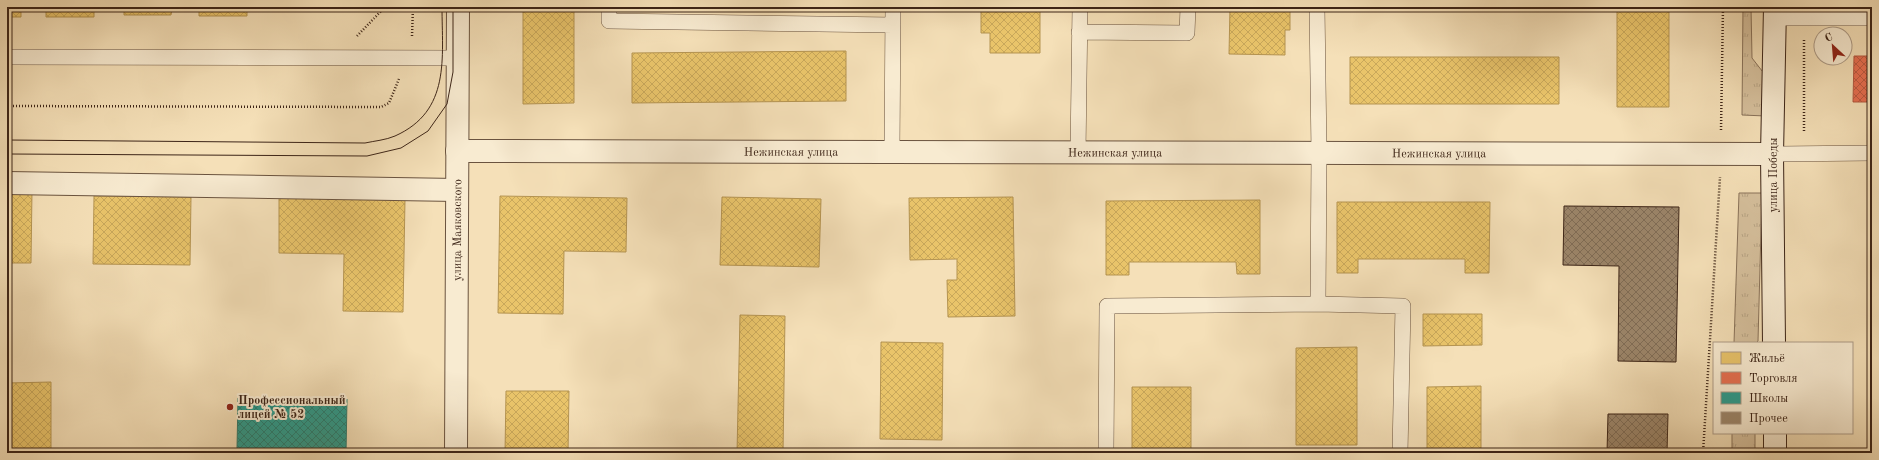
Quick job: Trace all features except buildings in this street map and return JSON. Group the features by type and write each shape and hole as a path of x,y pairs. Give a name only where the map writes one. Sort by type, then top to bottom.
{"street":[{"name":"улица Маяковского","path":"456,453 458,7"},
{"name":"улица Победы","path":"1774,342 1772,154 1775,13"},
{"name":"Нежинская улица","path":"457,152 1772,154"},
{"path":"7,183 457,190"},
{"path":"1775,434 1775,453"}],"lane":[{"path":"610,7 609,22 893,25"},
{"path":"892,152 893,7"},
{"path":"1078,152 1080,7"},
{"path":"1079,32 1188,33 1188,7"},
{"path":"1318,7 1318,304"},
{"path":"1775,13 1804,18 1872,18"},
{"path":"7,57 457,58"},
{"path":"1772,154 1872,153"},
{"path":"1106,453 1107,306 1318,304 1403,306 1400,453"}],"path":[{"path":"336,58 385,7"},
{"path":"7,106 381,107 389,103 408,58 412,40 412,7"},
{"path":"1703,453 1721,154 1723,7"},
{"path":"1804,18 1804,131"}],"green space":[{"path":"1743,7 1751,7 1752,58 1766,76 1766,116 1742,115"},
{"path":"1739,193 1762,193 1758,341 1734,342"},
{"path":"1732,434 1755,434 1755,453 1732,453"}],"tram line":[{"path":"7,140 365,143 395,136 413,125 426,112 434,98 440,81 442,64 442,7"},
{"path":"7,154 367,156 401,148 428,131 447,104 453,72 453,7"}],"place":[{"name":"Профессиональный лицей № 52","path":"230,407"}]}
